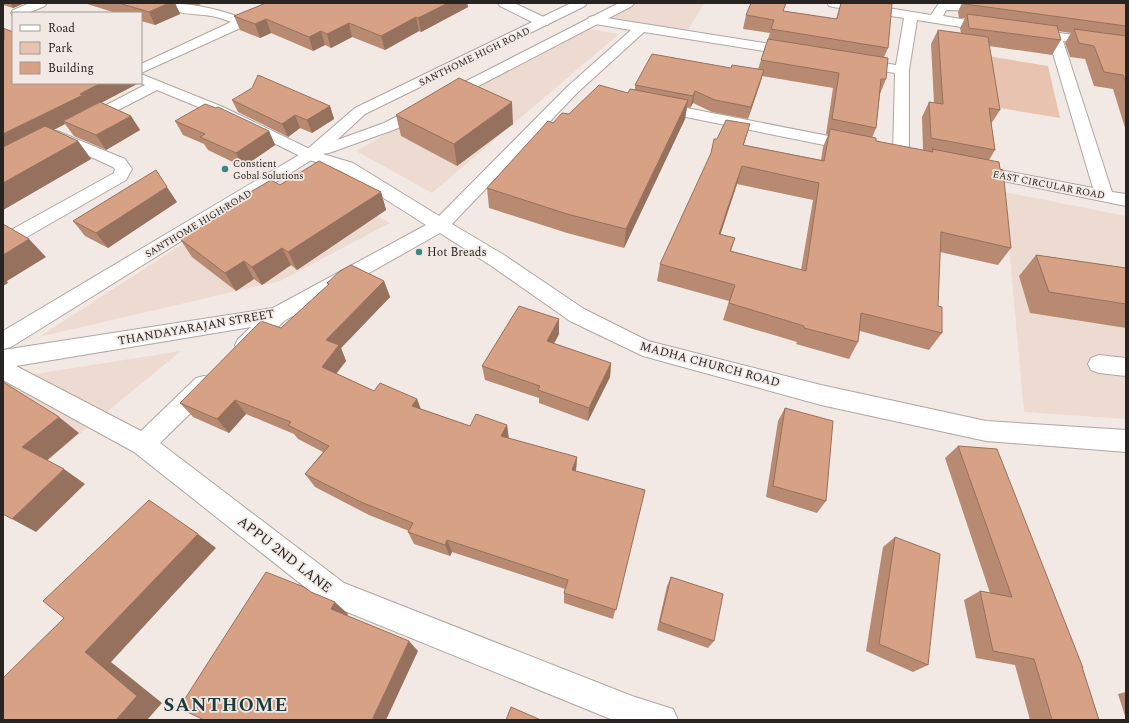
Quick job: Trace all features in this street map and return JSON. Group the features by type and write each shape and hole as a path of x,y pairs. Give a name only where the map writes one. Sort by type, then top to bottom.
{"street":[{"path":"20,12 41,3"},
{"path":"167,3 177,8 218,13 242,22"},
{"path":"142,69 242,22 288,3"},
{"path":"504,3 543,22"},
{"name":"SANTHOME HIGH ROAD","path":"3,341 310,155 360,111 581,3"},
{"path":"310,155 390,126 628,3"},
{"path":"833,3 935,20 1003,29"},
{"path":"935,20 942,5 1003,7"},
{"path":"643,104 893,153 902,70 911,16"},
{"path":"594,20 807,54"},
{"name":"THANDAYARAJAN STREET","path":"3,359 277,315 440,225 580,92 642,27"},
{"path":"1018,31 1126,46"},
{"path":"1055,36 1104,195"},
{"path":"847,61 902,70"},
{"name":"MADHA CHURCH ROAD","path":"142,78 218,110 310,155 347,167 497,260 577,315 643,348 990,442 1126,441"},
{"path":"18,234 120,176 123,172 124,169 119,163 51,139 156,85"},
{"name":"EAST CIRCULAR ROAD","path":"956,166 1126,200"},
{"path":"143,444 277,315"},
{"path":"1099,364 1126,367"},
{"name":"APPU 2ND LANE","path":"3,369 143,444 335,593 632,712 662,720"}],"shaded area":[{"path":"629,3 704,3 687,32 607,18"},
{"path":"573,26 619,34 432,193 356,151"},
{"path":"298,169 390,223 280,281 39,337"},
{"path":"1004,192 1126,216 1126,419 1024,412"},
{"path":"181,351 3,497 3,379"}],"green space":[{"path":"988,56 1048,66 1060,118 994,107"}],"building":[{"path":"119,3 169,3 149,12"},
{"path":"266,3 448,3 418,18 416,17 381,36 349,23 327,34 321,31 309,37 266,19 255,24 234,16"},
{"path":"751,3 786,3 783,11 837,19 841,3 892,4 888,48 771,29 774,20 746,15"},
{"path":"1126,3 1126,26 965,4"},
{"path":"967,14 1057,26 1061,40 969,28"},
{"path":"3,28 12,32 12,84 99,84 80,94 83,95 3,134"},
{"path":"1074,29 1126,36 1126,83 1123,75 1104,72 1094,46 1079,43"},
{"path":"938,30 988,37 1000,110 989,108 995,150 931,138 929,102 943,104"},
{"path":"768,39 888,58 886,79 881,79 876,128 832,119 839,73 761,60"},
{"path":"652,54 731,68 732,65 764,70 751,107 715,100 695,91 693,96 635,85"},
{"path":"258,75 330,106 307,120 295,115 282,124 232,100 252,88"},
{"path":"459,78 512,102 454,144 396,115"},
{"path":"599,85 628,93 630,89 688,100 626,229 567,214 487,188 548,121 553,123 562,113 569,114"},
{"path":"100,102 131,116 96,135 63,121"},
{"path":"205,104 216,108 218,107 269,131 236,153 200,137 205,134 175,121"},
{"path":"726,120 750,124 743,145 824,161 830,129 876,138 876,141 933,152 932,149 999,162 1000,169 1003,170 1011,248 941,232 938,306 942,307 942,333 861,313 858,342 804,328 804,326 729,303 735,285 660,264 711,153 714,139 717,139","holes":["742,166 819,183 806,271 730,251 735,238 719,234"]},
{"path":"45,126 78,141 3,183 3,147"},
{"path":"319,161 381,192 288,252 282,248 252,267 244,261 225,273 180,239 228,211 223,208 271,180 280,185"},
{"path":"156,170 167,187 96,233 73,221"},
{"path":"3,224 29,239 3,255"},
{"path":"1036,255 1126,268 1126,304 1049,292"},
{"path":"351,265 384,281 326,340 339,345 322,367 374,391 380,383 417,399 412,406 470,426 476,414 507,425 501,436 577,457 572,470 645,490 616,610 564,593 568,580 447,540 445,545 408,532 413,523 361,502 305,474 329,446 288,425 291,422 235,400 217,419 180,403 261,321 281,328 329,284 327,283 340,271"},
{"path":"519,306 559,319 547,341 611,363 589,408 538,390 540,386 482,366"},
{"path":"3,382 59,417 22,447 64,469 12,519 3,514"},
{"path":"785,408 833,421 826,501 773,486"},
{"path":"958,446 997,449 1083,668 1082,667 1099,720 1052,720 1034,659 993,651 980,591 1012,597"},
{"path":"149,500 198,534 85,652 137,696 116,720 3,720 3,678 64,618 43,601"},
{"path":"895,537 940,554 928,665 879,644"},
{"path":"266,572 304,587 311,592 335,602 331,609 409,641 372,720 204,720 179,708"},
{"path":"671,577 723,594 714,641 660,622"},
{"path":"511,707 541,720 506,720"}],"place":[{"name":"Constient Gobal Solutions","path":"225,169"},
{"name":"Hot Breads","path":"419,252"}],"district":[{"name":"SANTHOME","path":"226,704"}]}
